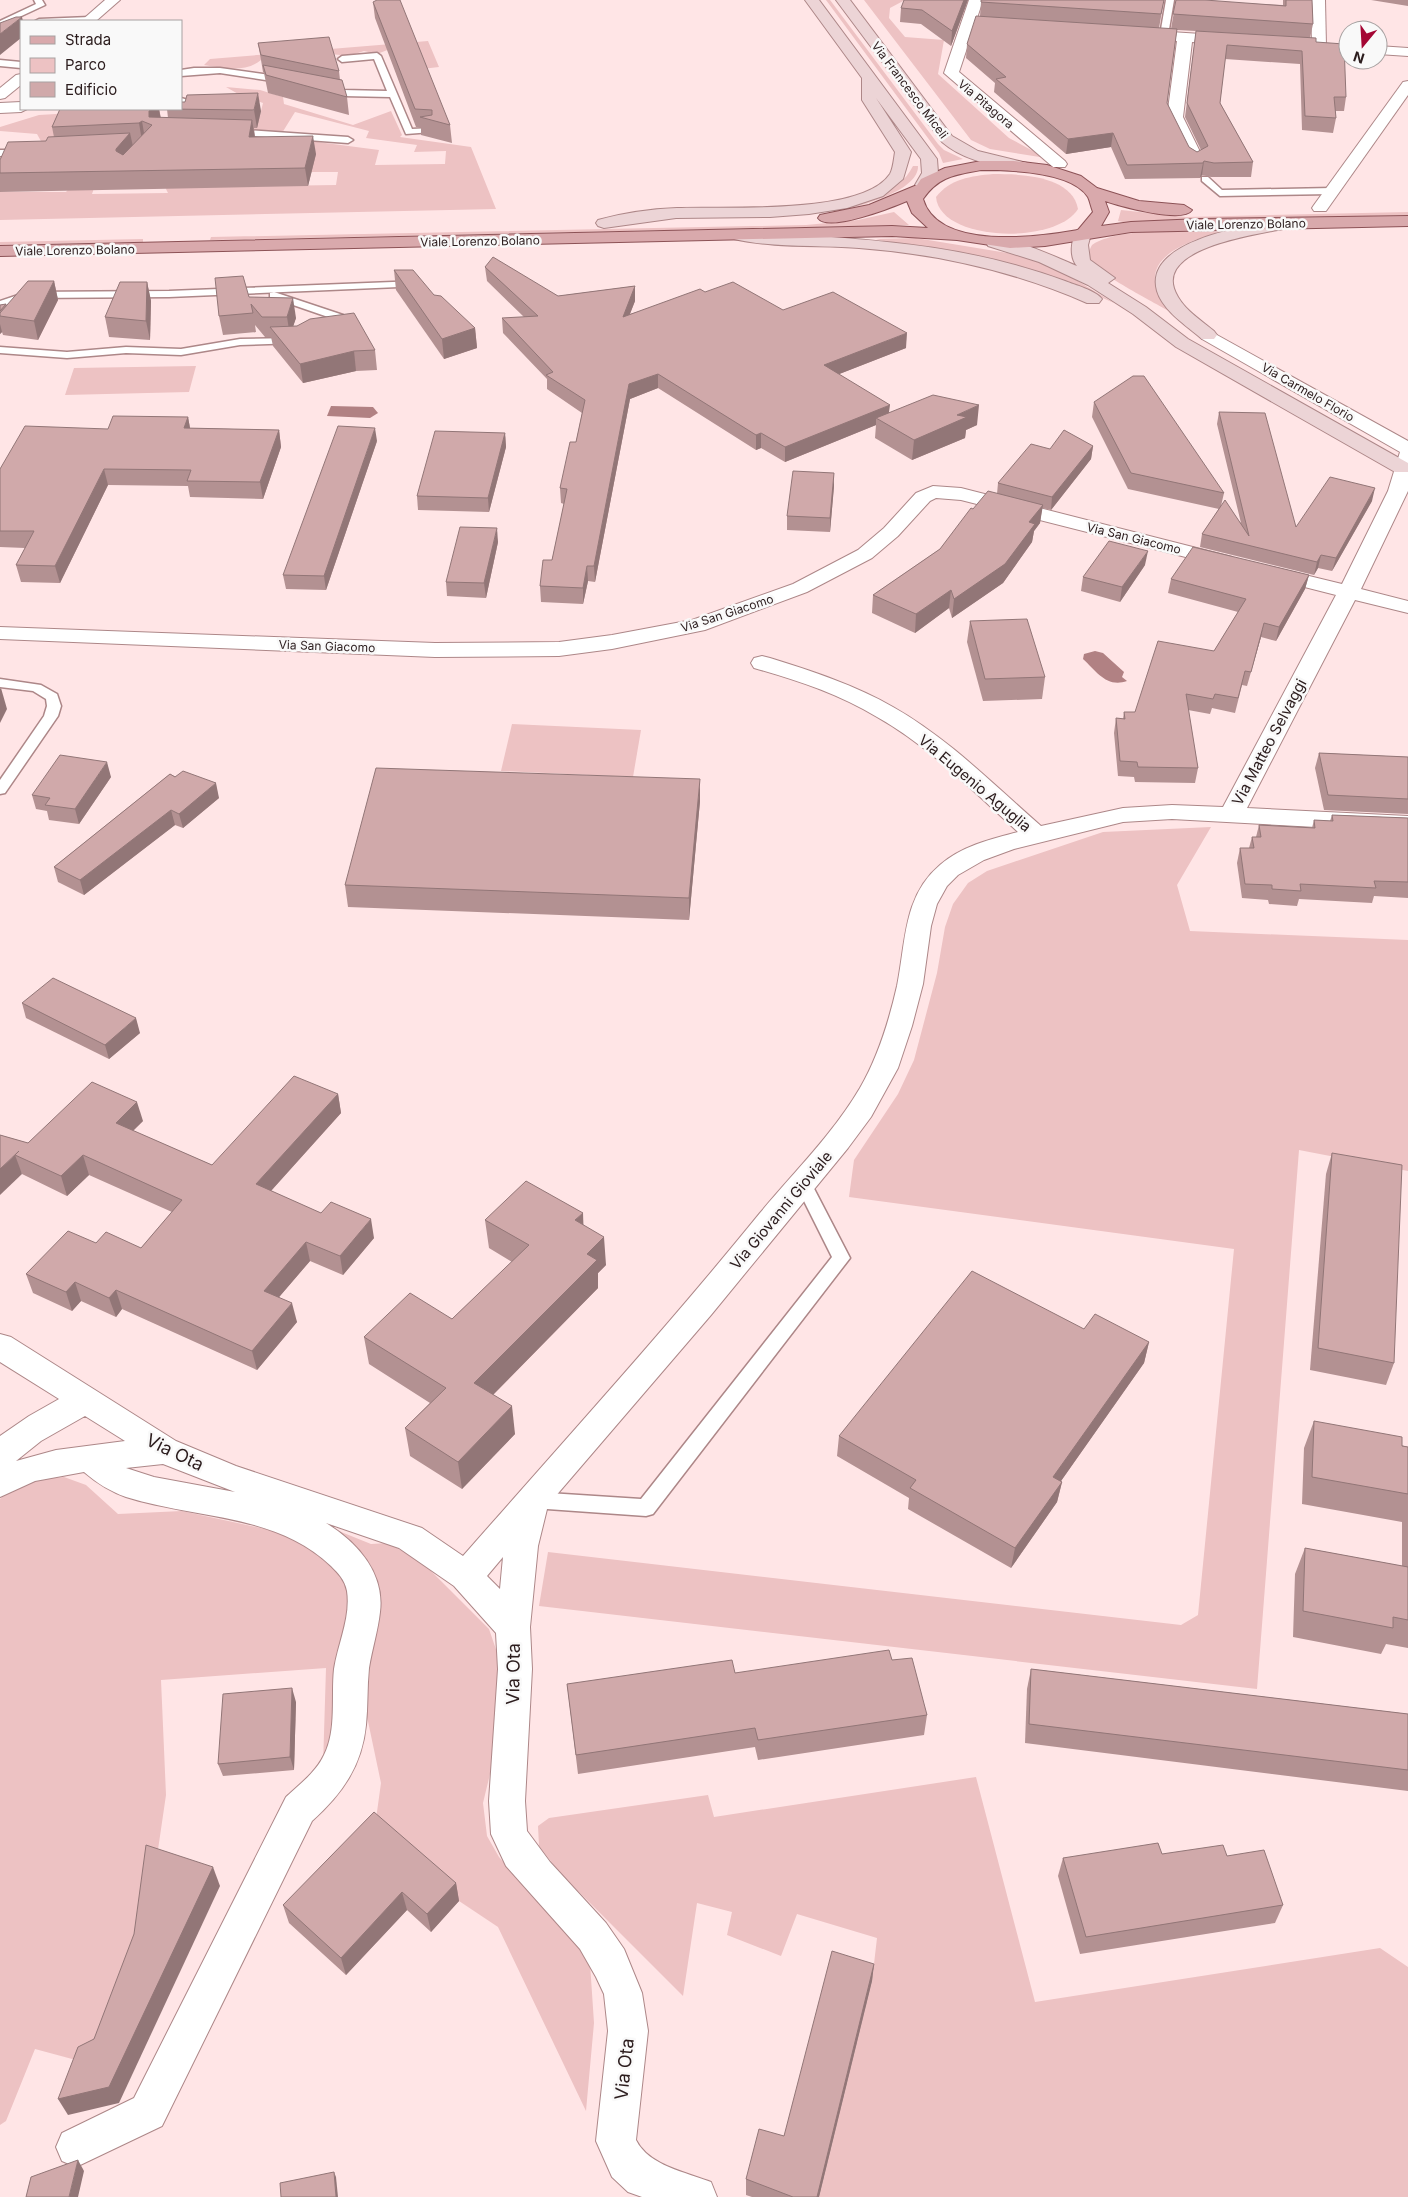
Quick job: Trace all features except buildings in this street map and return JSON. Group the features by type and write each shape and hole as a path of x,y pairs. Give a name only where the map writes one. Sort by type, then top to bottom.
{"main road":[{"name":"Via Francesco Miceli","path":"812,0 929,159 930,173 921,187"},
{"name":"Via Francesco Miceli","path":"843,0 947,139 961,150 973,156 1021,166"},
{"path":"604,223 675,213 824,208 858,200 888,186 901,171 904,161 903,152 869,100 869,78"},
{"name":"Viale Lorenzo Bolano","path":"0,236 838,217 879,208 921,187 936,176 963,168 986,165 1021,166 1064,175 1093,192 1137,206 1172,210 1408,206"},
{"path":"921,187 915,204 921,214 940,228 960,235"},
{"path":"1093,192 1100,202 1101,212 1096,222 1084,234 1080,246 1082,262 1180,322 1208,335"},
{"name":"Viale Lorenzo Bolano","path":"0,251 892,231 960,235 994,242 1037,242 1130,227 1408,221"},
{"path":"1208,335 1182,313 1165,290 1164,280 1172,263 1205,242 1292,223"},
{"path":"738,235 894,246 980,262 1033,276 1090,298 1406,458"},
{"path":"994,242 1045,257 1076,273 1157,322 1182,343"}],"street":[{"path":"89,20 113,0"},
{"name":"Via Pitagora","path":"976,0 950,74 1059,164"},
{"path":"1318,0 1319,46"},
{"path":"969,22 1028,26"},
{"path":"1125,33 1242,41"},
{"path":"1185,37 1175,117 1196,160"},
{"path":"1388,51 1408,52"},
{"path":"0,95 20,79"},
{"path":"1320,208 1408,84"},
{"path":"0,108 20,107"},
{"name":"Via Carmelo Florio","path":"1208,335 1406,458"},
{"name":"Via Matteo Selvaggi","path":"1406,458 1400,488 1349,592 1231,815 1408,824"},
{"name":"Via San Giacomo","path":"0,633 436,650 559,649 612,642 697,625 800,588 865,554 892,532 923,497 933,492 961,494 1408,607"},
{"name":"Via Eugenio Aguglia","path":"762,663 798,673 853,695 902,722 973,779 1036,835 1123,815 1172,812 1231,815"},
{"name":"Via Giovanni Gioviale","path":"466,1576 712,1294 802,1181 833,1148 871,1093 884,1065 902,1013 910,983 921,915 929,894 947,871 967,857 991,847 1036,835"},
{"name":"Via Ota","path":"0,1346 165,1450 227,1476 410,1538 466,1576 513,1627 514,1669 507,1801 509,1834 519,1853 537,1875 593,1936 610,1963 623,1992 628,2031 616,2141 626,2162 643,2177 696,2197"},
{"path":"0,1456 13,1443 46,1419 86,1401"},
{"path":"0,1483 14,1474 38,1466 165,1450"},
{"path":"76,2147 148,2112 299,1809 331,1778 344,1754 351,1715 352,1669 364,1592 356,1571 342,1554 324,1539 295,1524 249,1509 196,1501 123,1482 91,1460"},
{"path":"513,1627 521,1546 533,1500"}],"lane":[{"path":"0,24 34,10 41,5 38,0"},
{"path":"1164,35 1170,0"},
{"path":"342,59 377,56 391,94 409,132 429,130"},
{"path":"0,63 20,65"},
{"path":"182,73 196,69 211,70 298,83"},
{"path":"316,87 343,93 391,94"},
{"path":"182,101 188,101 182,107"},
{"path":"225,132 348,140"},
{"path":"0,153 31,153"},
{"path":"1204,179 1220,193 1332,191"},
{"path":"0,305 27,295 169,294 255,289 419,284 424,291"},
{"path":"0,350 67,355 126,350 181,352 240,342 300,340 339,317 255,289"},
{"path":"0,683 36,688 52,697 54,706 51,716 0,790"},
{"path":"533,1500 646,1508 841,1258 802,1181"}],"green space":[{"path":"826,0 830,0 938,144 944,150 963,159 943,163 939,153"},
{"path":"864,0 905,0 890,8 889,18 905,37 944,40 938,74 1009,138 1046,158 990,149 971,140"},
{"path":"428,41 439,67 422,69 390,49 377,54 364,51 349,56 331,54 261,60 248,67 241,68 204,65 210,59"},
{"path":"226,87 260,90 283,97 284,104 353,125 391,111 402,135 400,137 471,147 496,209 0,220 0,192 66,192 73,184 98,176 92,194 168,193 166,189 171,171 209,187 336,185 338,172 311,172 315,154 302,140 379,150 375,165 445,164 446,151 414,152 417,145 366,138 369,131 295,112 282,133 253,129 250,124 258,123 263,103 240,95"},
{"path":"73,113 61,135 42,143 37,134 0,131 0,127 39,115"},
{"path":"913,166 918,166 915,175 908,184 897,191 870,203 834,212 832,210 867,200 889,191 906,176"},
{"path":"993,174 1030,176 1055,183 1066,189 1074,198 1078,209 1066,221 1047,229 1024,233 1000,233 977,230 957,223 942,212 936,197 948,186 969,177"},
{"path":"1121,210 1186,217 1408,212 1408,215 1123,222 1118,221"},
{"path":"894,212 909,225 210,240 211,237 806,225 858,220"},
{"path":"1170,231 1218,232 1195,240 1171,252 1157,268 1155,277 1156,287 1169,311 1102,272 1089,258 1092,245 1118,235"},
{"path":"916,238 1025,256 1058,269 1114,303 1096,295 876,239"},
{"path":"143,239 143,242 0,245 0,242"},
{"path":"196,366 189,392 65,395 74,368"},
{"path":"512,724 641,730 633,777 501,771"},
{"path":"1211,827 1177,885 1190,931 1408,940 1408,1171 1299,1150 1257,1689 539,1606 548,1552 1181,1625 1198,1615 1234,1249 849,1197 854,1160 898,1094 914,1060 937,973 945,927 953,904 968,883 987,871 1103,832"},
{"path":"64,1477 86,1485 118,1514 182,1511 301,1537 340,1566 351,1602 333,1727 323,1766 326,1668 161,1680 166,1795 143,1952 87,2063 35,2049 6,2121 0,2125 0,1499 14,1488 29,1482"},
{"path":"279,1507 371,1544 388,1543 422,1562 489,1629 502,1667 496,1749 483,1803 487,1836 499,1857 520,1882 566,1927 590,1963 594,2023 586,2111 498,1927 459,1901 376,1819 381,1783 365,1707 375,1588"},
{"path":"976,1777 1035,2002 1380,1948 1408,1967 1408,2197 819,2197 872,1981 877,1938 797,1914 781,1956 727,1935 732,1912 697,1903 683,1996 561,1874 539,1846 538,1826 549,1818 708,1795 714,1817"}],"shaded area":[{"path":"331,406 373,407 378,413 370,418 327,416"},
{"path":"1095,651 1103,653 1124,672 1122,677 1127,681 1120,683 1108,681 1098,674 1083,659 1084,654"}]}
